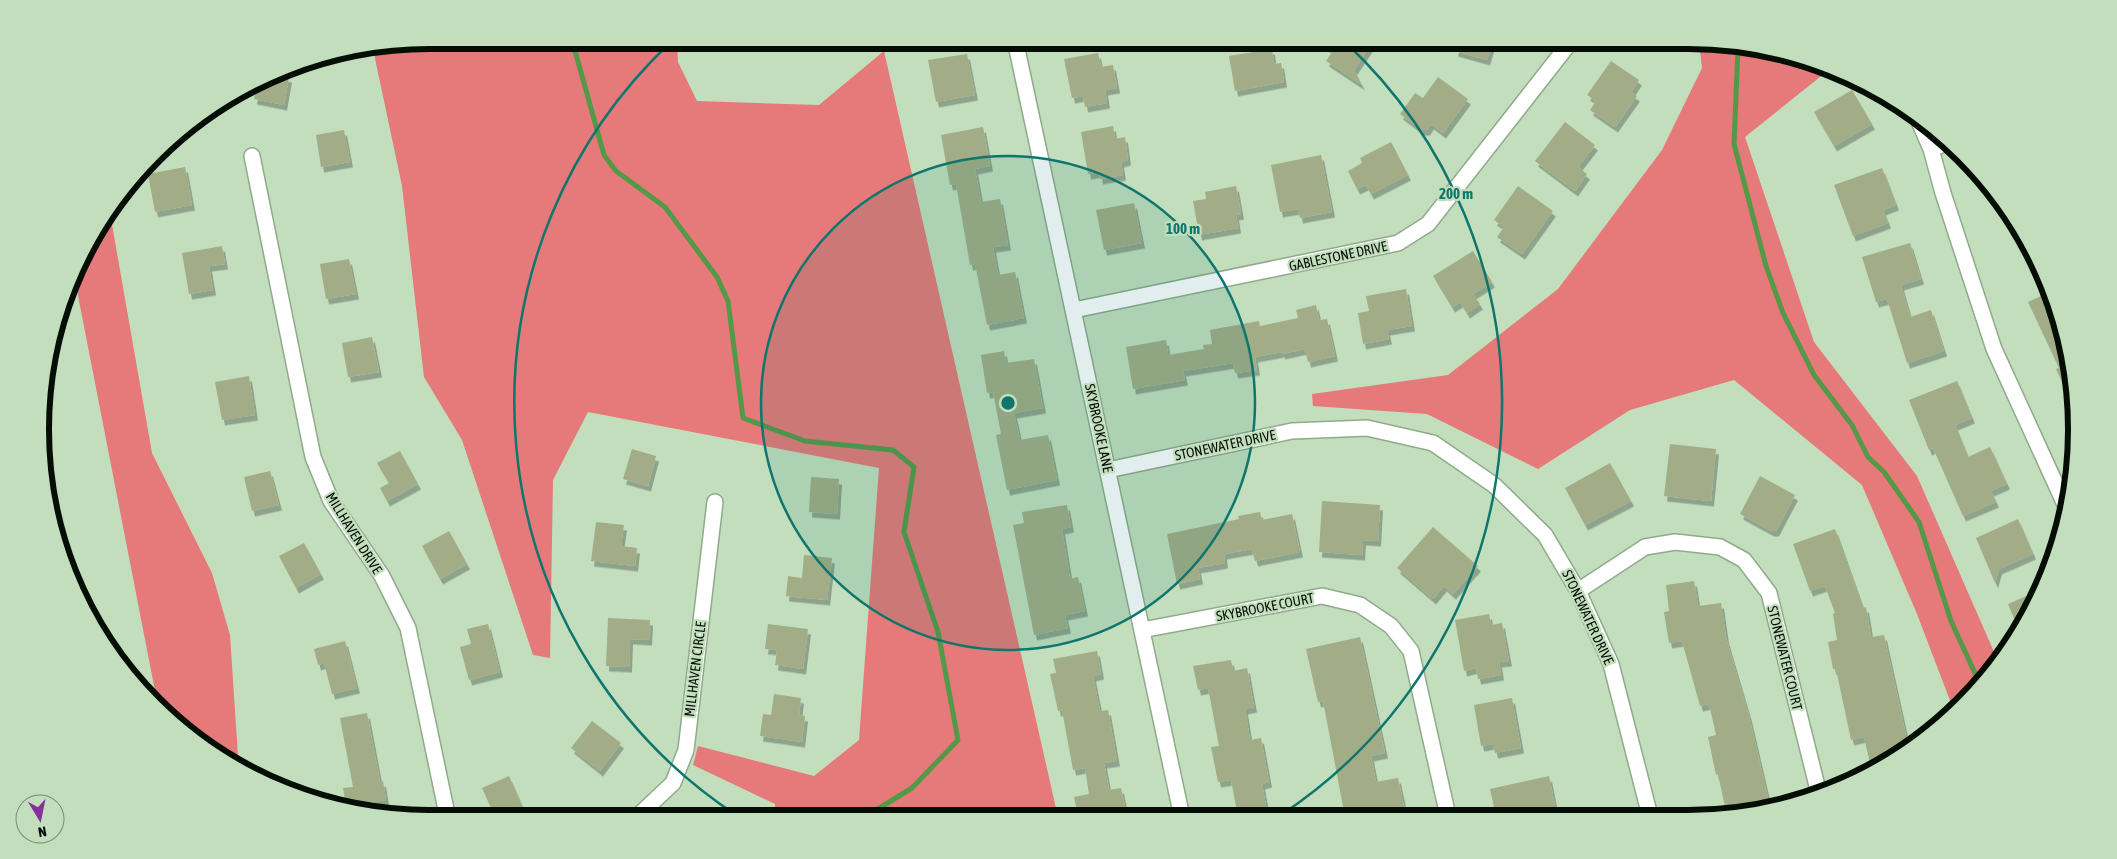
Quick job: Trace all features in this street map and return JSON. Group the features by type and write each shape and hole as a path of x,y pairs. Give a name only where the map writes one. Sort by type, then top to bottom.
{"street":[{"name":"SKYBROOKE LANE","path":"1017,49 1181,810"},
{"name":"GABLESTONE DRIVE","path":"1074,310 1398,244 1428,224 1566,49"},
{"path":"1923,130 1931,149 1943,193 1994,349 2062,498"},
{"path":"1931,149 1941,145"},
{"name":"MILLHAVEN DRIVE","path":"252,156 314,457 331,501 382,576 408,628 446,810"},
{"name":"STONEWATER DRIVE","path":"1108,470 1292,431 1367,428 1433,443 1494,485 1545,535 1578,591 1611,664 1648,810"},
{"name":"MILLHAVEN CIRCLE","path":"644,810 673,783 686,750 715,502"},
{"name":"STONEWATER COURT","path":"1578,591 1645,547 1660,544 1675,542 1720,547 1744,560 1769,593 1817,787"},
{"name":"SKYBROOKE COURT","path":"1142,630 1322,596 1360,604 1391,626 1411,651 1447,810"}],"shaded area":[{"path":"430,49 677,49 678,62 697,101 819,105 884,51 1056,810 775,810 775,804 693,765 698,746 814,776 859,740 879,468 588,412 553,480 550,658 533,655 462,440 424,377 402,186 374,53"},
{"path":"1700,49 1762,56 1823,74 1745,137 1814,342 1917,476 1995,654 1974,681 1951,704 1917,614 1862,485 1734,380 1630,410 1538,469 1427,414 1313,406 1312,394 1448,375 1558,289 1662,150 1702,68"},
{"path":"111,221 152,453 212,573 230,635 238,758 198,732 156,694 77,288 88,261"}],"building":[{"path":"1272,49 1274,64 1281,63 1284,82 1235,91 1229,56"},
{"path":"1330,49 1368,49 1354,70 1362,85 1326,61 1333,51"},
{"path":"1456,49 1490,49 1487,60 1455,51"},
{"path":"1098,53 1101,67 1113,65 1117,88 1105,90 1107,103 1085,107 1083,96 1072,98 1064,59"},
{"path":"967,54 975,95 936,102 928,60"},
{"path":"1611,61 1639,80 1631,92 1637,96 1615,127 1590,110 1596,101 1587,95"},
{"path":"289,77 284,105 254,99 255,91"},
{"path":"1438,77 1468,99 1443,133 1431,124 1427,130 1421,130 1400,114 1415,93 1423,98"},
{"path":"1852,90 1872,124 1834,146 1814,112"},
{"path":"1565,122 1595,145 1578,167 1587,174 1575,191 1535,161"},
{"path":"1113,126 1115,139 1125,137 1128,160 1121,162 1123,175 1100,179 1099,172 1088,174 1081,132"},
{"path":"983,127 990,166 975,169 981,202 1000,199 1008,245 993,247 998,275 1015,272 1024,318 987,325 975,264 970,265 956,184 950,185 941,135"},
{"path":"344,130 350,162 321,167 316,135"},
{"path":"1391,142 1408,175 1371,194 1366,185 1357,189 1348,171 1362,163 1360,158"},
{"path":"1321,155 1332,212 1300,218 1298,209 1280,212 1271,165"},
{"path":"185,167 192,205 155,212 148,174"},
{"path":"1882,168 1896,205 1883,210 1888,223 1853,236 1834,185"},
{"path":"1236,186 1241,214 1236,215 1238,228 1199,235 1193,201 1206,199 1205,192"},
{"path":"1518,186 1553,211 1522,254 1497,237 1504,227 1494,220"},
{"path":"1134,203 1142,243 1104,250 1096,210"},
{"path":"1910,243 1921,279 1901,285 1910,317 1931,310 1944,351 1907,363 1887,299 1876,302 1862,257"},
{"path":"222,246 225,264 209,266 213,290 189,294 182,253"},
{"path":"1473,251 1492,282 1473,294 1480,304 1467,313 1460,302 1452,307 1433,276"},
{"path":"349,259 356,294 326,299 320,264"},
{"path":"1406,289 1412,326 1387,330 1389,339 1363,344 1358,313 1369,311 1366,296"},
{"path":"2043,295 2061,355 2066,391 2056,369 2059,368 2028,302"},
{"path":"1316,305 1319,320 1327,319 1335,356 1308,362 1305,349 1282,354 1282,352 1255,357 1257,370 1235,373 1233,363 1183,371 1185,380 1133,389 1126,347 1166,340 1168,355 1204,349 1203,345 1212,344 1210,330 1259,321 1260,326 1298,318 1296,310"},
{"path":"372,337 379,372 348,377 342,343"},
{"path":"1004,351 1006,363 1034,359 1043,408 1014,413 1020,440 1048,435 1057,480 1007,490 996,435 1001,434 993,392 987,393 981,355"},
{"path":"249,376 255,415 222,420 215,382"},
{"path":"1957,381 1972,418 1955,425 1968,457 1990,447 2007,484 1991,491 1996,502 1963,516 1933,448 1929,450 1909,400"},
{"path":"1670,444 1716,449 1711,501 1664,496"},
{"path":"632,449 656,456 648,486 623,479"},
{"path":"400,451 418,484 387,501 380,488 389,483 377,463"},
{"path":"1610,463 1631,501 1585,525 1565,488"},
{"path":"270,471 279,505 252,511 244,477"},
{"path":"1760,476 1795,495 1776,531 1771,531 1740,514"},
{"path":"811,477 839,479 837,514 809,512"},
{"path":"1322,501 1380,505 1378,541 1363,540 1362,555 1319,552"},
{"path":"1067,505 1071,527 1062,529 1070,579 1078,577 1085,611 1065,615 1068,628 1034,635 1013,525 1024,523 1022,512"},
{"path":"1260,512 1262,520 1292,514 1300,552 1255,561 1252,549 1224,554 1225,563 1198,568 1200,579 1177,584 1167,534 1239,519 1238,516"},
{"path":"2018,519 2033,554 1999,569 1995,583 1976,538"},
{"path":"596,522 624,525 621,546 637,548 635,566 591,561"},
{"path":"1433,527 1478,566 1453,594 1444,586 1433,599 1397,568"},
{"path":"1835,529 1863,608 1866,607 1871,637 1884,635 1907,740 1870,763 1864,737 1851,740 1836,669 1833,669 1828,642 1837,640 1833,614 1835,613 1825,586 1810,591 1793,544"},
{"path":"449,531 467,564 440,579 422,546"},
{"path":"304,543 321,574 296,588 279,556"},
{"path":"804,555 832,558 827,600 786,596 788,576 802,578"},
{"path":"1694,581 1698,606 1721,603 1726,638 1749,716 1769,801 1725,808 1708,737 1716,735 1709,704 1700,706 1682,641 1669,643 1664,612 1669,611 1666,585"},
{"path":"2031,594 2016,622 2008,604"},
{"path":"1489,614 1491,625 1502,623 1509,661 1499,662 1501,675 1478,679 1476,668 1464,671 1455,620"},
{"path":"608,618 650,620 649,640 630,639 629,667 606,666"},
{"path":"488,624 500,672 469,680 460,647 471,644 467,629"},
{"path":"768,624 808,629 803,669 775,665 777,650 765,649"},
{"path":"1360,637 1385,753 1371,756 1376,782 1398,778 1405,810 1344,810 1323,701 1318,702 1306,649"},
{"path":"345,641 357,688 332,694 324,663 318,665 314,649"},
{"path":"1097,651 1101,674 1093,676 1100,711 1108,710 1117,761 1104,763 1109,790 1121,788 1126,810 1077,810 1074,797 1089,794 1085,768 1073,770 1062,710 1058,711 1050,674 1056,673 1053,659"},
{"path":"1231,660 1233,671 1247,668 1254,707 1245,709 1250,740 1261,738 1269,782 1262,784 1267,810 1237,810 1231,780 1218,782 1211,747 1219,746 1208,688 1198,690 1193,666"},
{"path":"774,694 801,698 799,715 805,716 802,742 760,736 763,714 771,715"},
{"path":"1512,698 1521,748 1495,753 1493,744 1481,746 1474,705"},
{"path":"367,713 380,782 383,781 386,800 373,802 373,806 345,801 343,788 353,787 340,718"},
{"path":"592,721 621,743 600,771 571,748"},
{"path":"509,776 524,810 492,810 482,788"},
{"path":"1549,776 1556,810 1495,810 1490,789"}],"waterway":[{"path":"575,49 604,155 616,171 665,207 717,277 728,301 743,418 805,441 893,450 914,467 904,532 938,632 958,740 912,788 876,810"},
{"path":"1738,52 1734,144 1766,266 1783,313 1814,375 1852,425 1868,457 1884,472 1919,522 1951,621 1977,677"}]}
